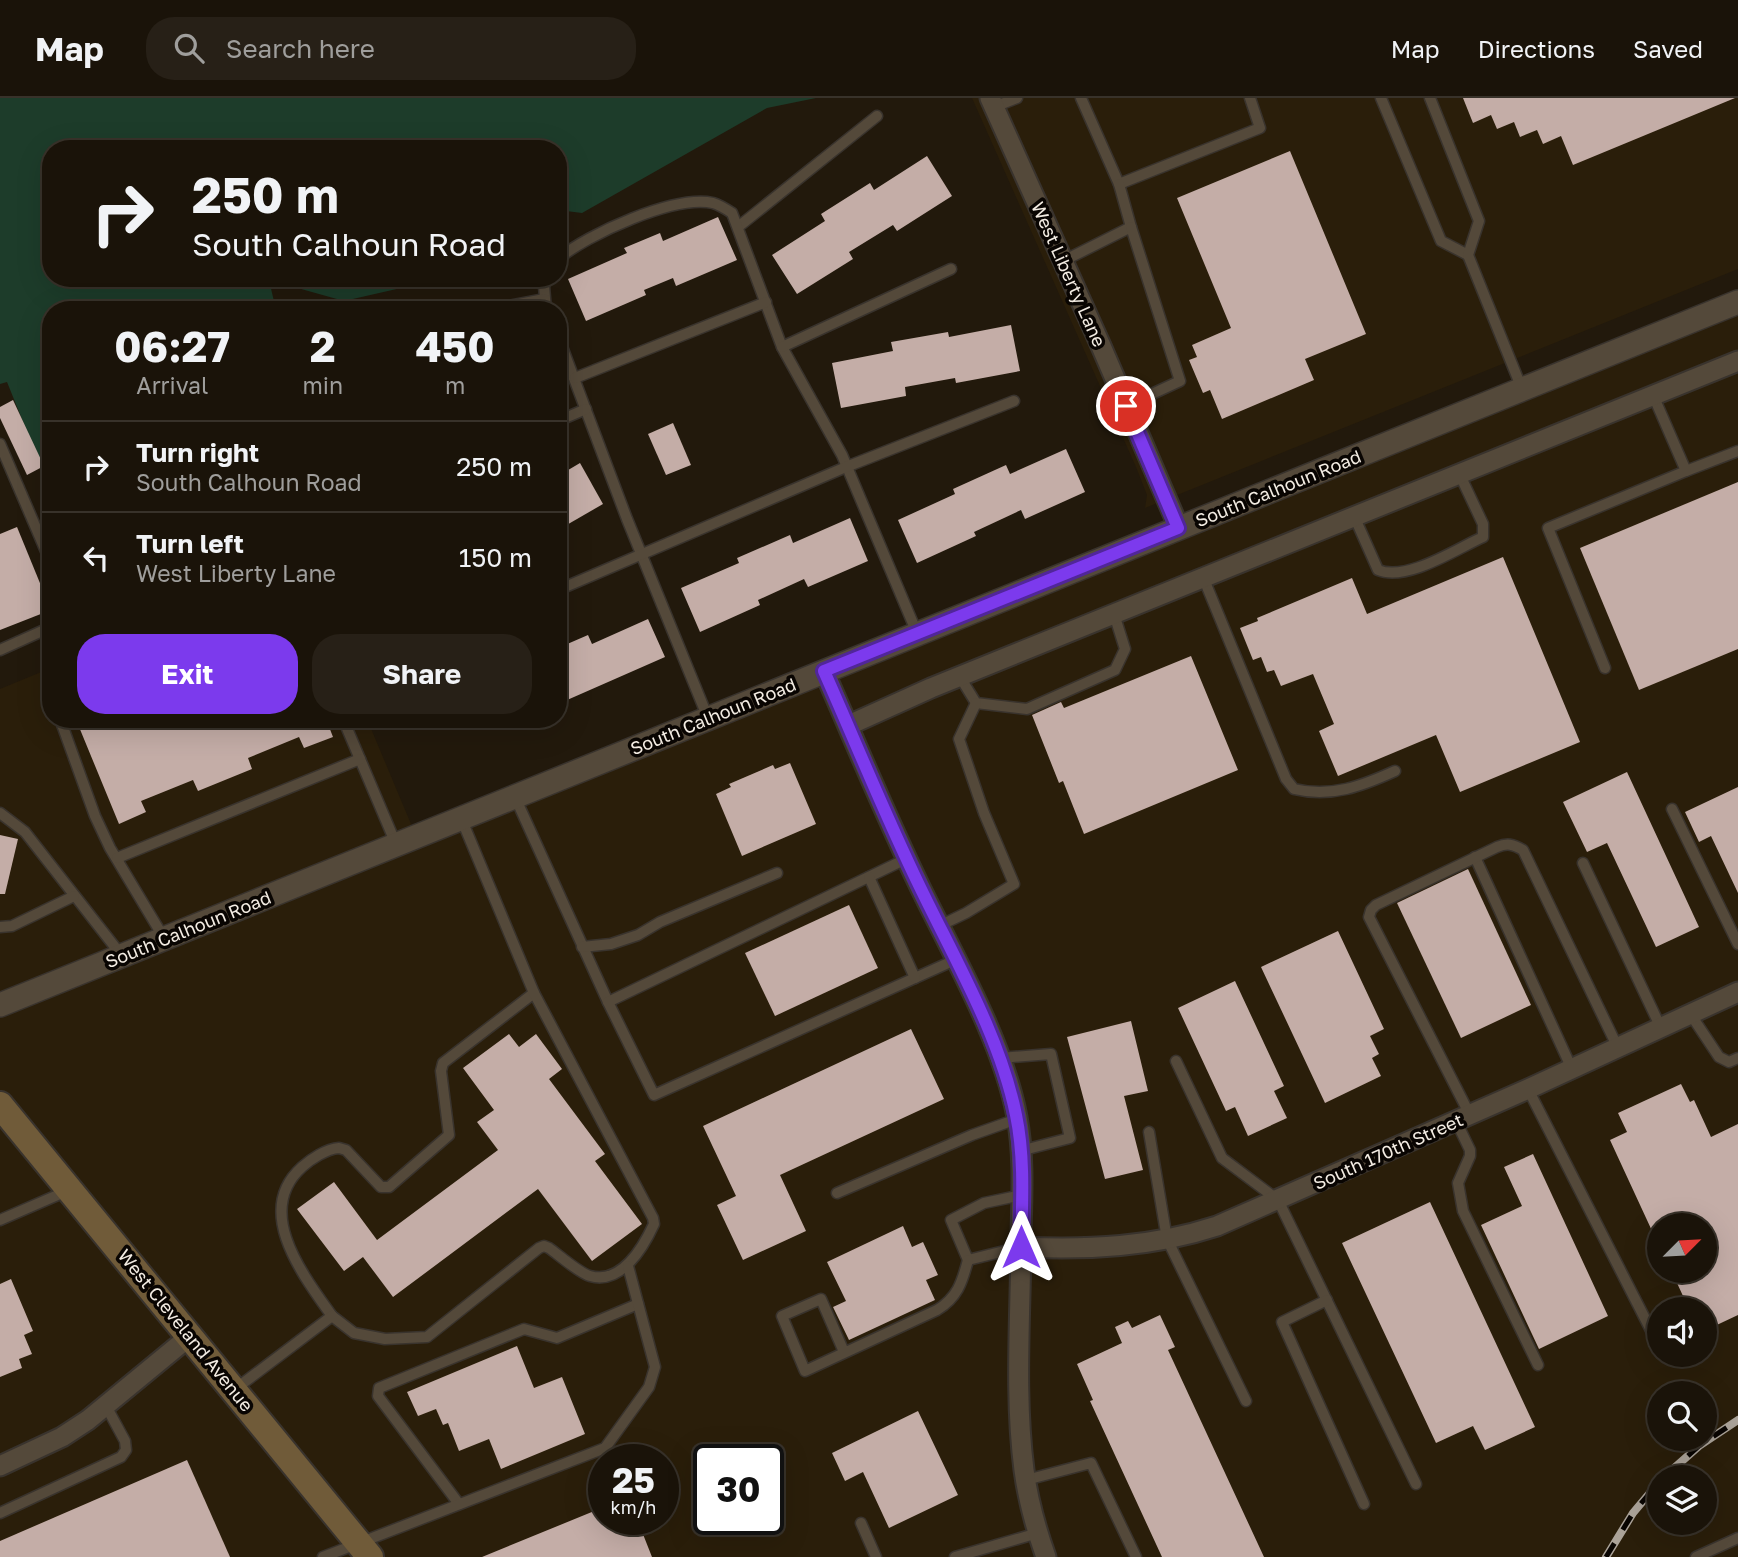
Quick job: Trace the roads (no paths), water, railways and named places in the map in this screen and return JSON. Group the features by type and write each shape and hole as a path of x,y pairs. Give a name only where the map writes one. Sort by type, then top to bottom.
{"main road":[{"name":"West Cleveland Avenue","path":"0,1105 364,1550"}],"street":[{"name":"West Liberty Lane","path":"992,103 1178,528"},
{"name":"South Calhoun Road","path":"0,1005 1738,302"},
{"path":"849,725 1203,577 1738,360"},
{"path":"824,671 887,818 999,1058 1017,1119 1021,1195 1020,1403 1026,1480 1046,1557"},
{"name":"South 170th Street","path":"1021,1247 1128,1246 1194,1234 1463,1118 1738,992"},
{"path":"0,1466 62,1437 106,1406 190,1336"}],"lane":[{"path":"992,103 1017,98"},
{"path":"1081,98 1119,184 1180,381 1126,406"},
{"path":"1119,184 1260,128 1250,98"},
{"path":"1381,98 1441,241 1468,255"},
{"path":"1430,98 1479,221 1468,255 1522,389"},
{"path":"738,227 877,116"},
{"path":"567,252 614,226 686,202 710,202 732,213 782,347 846,467 918,634"},
{"path":"1063,261 1131,227"},
{"path":"782,347 951,269"},
{"path":"575,378 766,302"},
{"path":"567,359 642,556 708,718"},
{"path":"1653,395 1686,471"},
{"path":"567,586 846,467 1014,401"},
{"path":"567,417 586,410"},
{"path":"0,444 42,542"},
{"path":"1605,668 1548,528 1738,451"},
{"path":"1353,516 1378,570 1388,574 1418,568 1483,537 1483,524 1459,473"},
{"path":"1203,577 1286,779 1294,789 1325,793 1357,788 1395,771"},
{"path":"976,703 1027,709 1115,670 1125,649 1114,614"},
{"path":"0,649 42,632"},
{"path":"960,677 976,703"},
{"path":"939,926 1014,884 984,813 958,738 976,703"},
{"path":"63,728 95,816 164,939"},
{"path":"347,728 396,844"},
{"path":"117,858 360,760"},
{"path":"515,796 582,947 654,1095 955,960"},
{"path":"1672,809 1738,944"},
{"path":"0,813 25,832 122,956"},
{"path":"461,818 534,993 653,1218 651,1230 628,1266 605,1277 589,1276 544,1246 427,1337 385,1339 354,1334 332,1316 303,1276 284,1235 280,1205 290,1178 310,1160 334,1148 340,1148 346,1150 381,1187 389,1186 449,1135 441,1071 443,1063 534,993"},
{"path":"1538,1365 1463,1211 1458,1183 1470,1150 1463,1118 1369,917 1371,910 1376,905 1506,844 1515,845 1522,850 1618,1048"},
{"path":"1475,858 1572,1069"},
{"path":"608,1002 906,859"},
{"path":"1583,863 1662,1029"},
{"path":"582,947 611,944 638,935 660,922 777,873"},
{"path":"869,877 915,978"},
{"path":"0,927 12,926 74,896"},
{"path":"1691,1015 1719,1057 1729,1062 1738,1058"},
{"path":"999,1058 1051,1054 1070,1138 1020,1151"},
{"path":"1176,1061 1222,1158 1278,1200 1416,1484"},
{"path":"1528,1089 1647,1322"},
{"path":"837,1194 972,1135 1017,1119"},
{"path":"1149,1132 1167,1239 1246,1401"},
{"path":"0,1220 70,1190"},
{"path":"844,1352 821,1299 782,1316 805,1371 949,1303 960,1288 968,1260 951,1220 984,1203 1021,1195"},
{"path":"968,1260 1021,1247"},
{"path":"323,1557 364,1550 459,1504 605,1448 654,1377 655,1367 628,1266"},
{"path":"1327,1300 1282,1322 1364,1504"},
{"path":"459,1504 378,1396 379,1388 524,1329 557,1338 638,1304"},
{"path":"234,1390 332,1316"},
{"path":"0,1513 121,1457 126,1450 125,1441 106,1406"},
{"path":"1026,1480 1091,1463 1136,1557"},
{"path":"861,1523 876,1557"},
{"path":"955,1557 1038,1533"},
{"path":"1696,1557 1738,1538"}],"railway":[{"path":"1678,1465 1699,1446 1738,1420"},
{"path":"1606,1557 1633,1513 1647,1496"}]}
